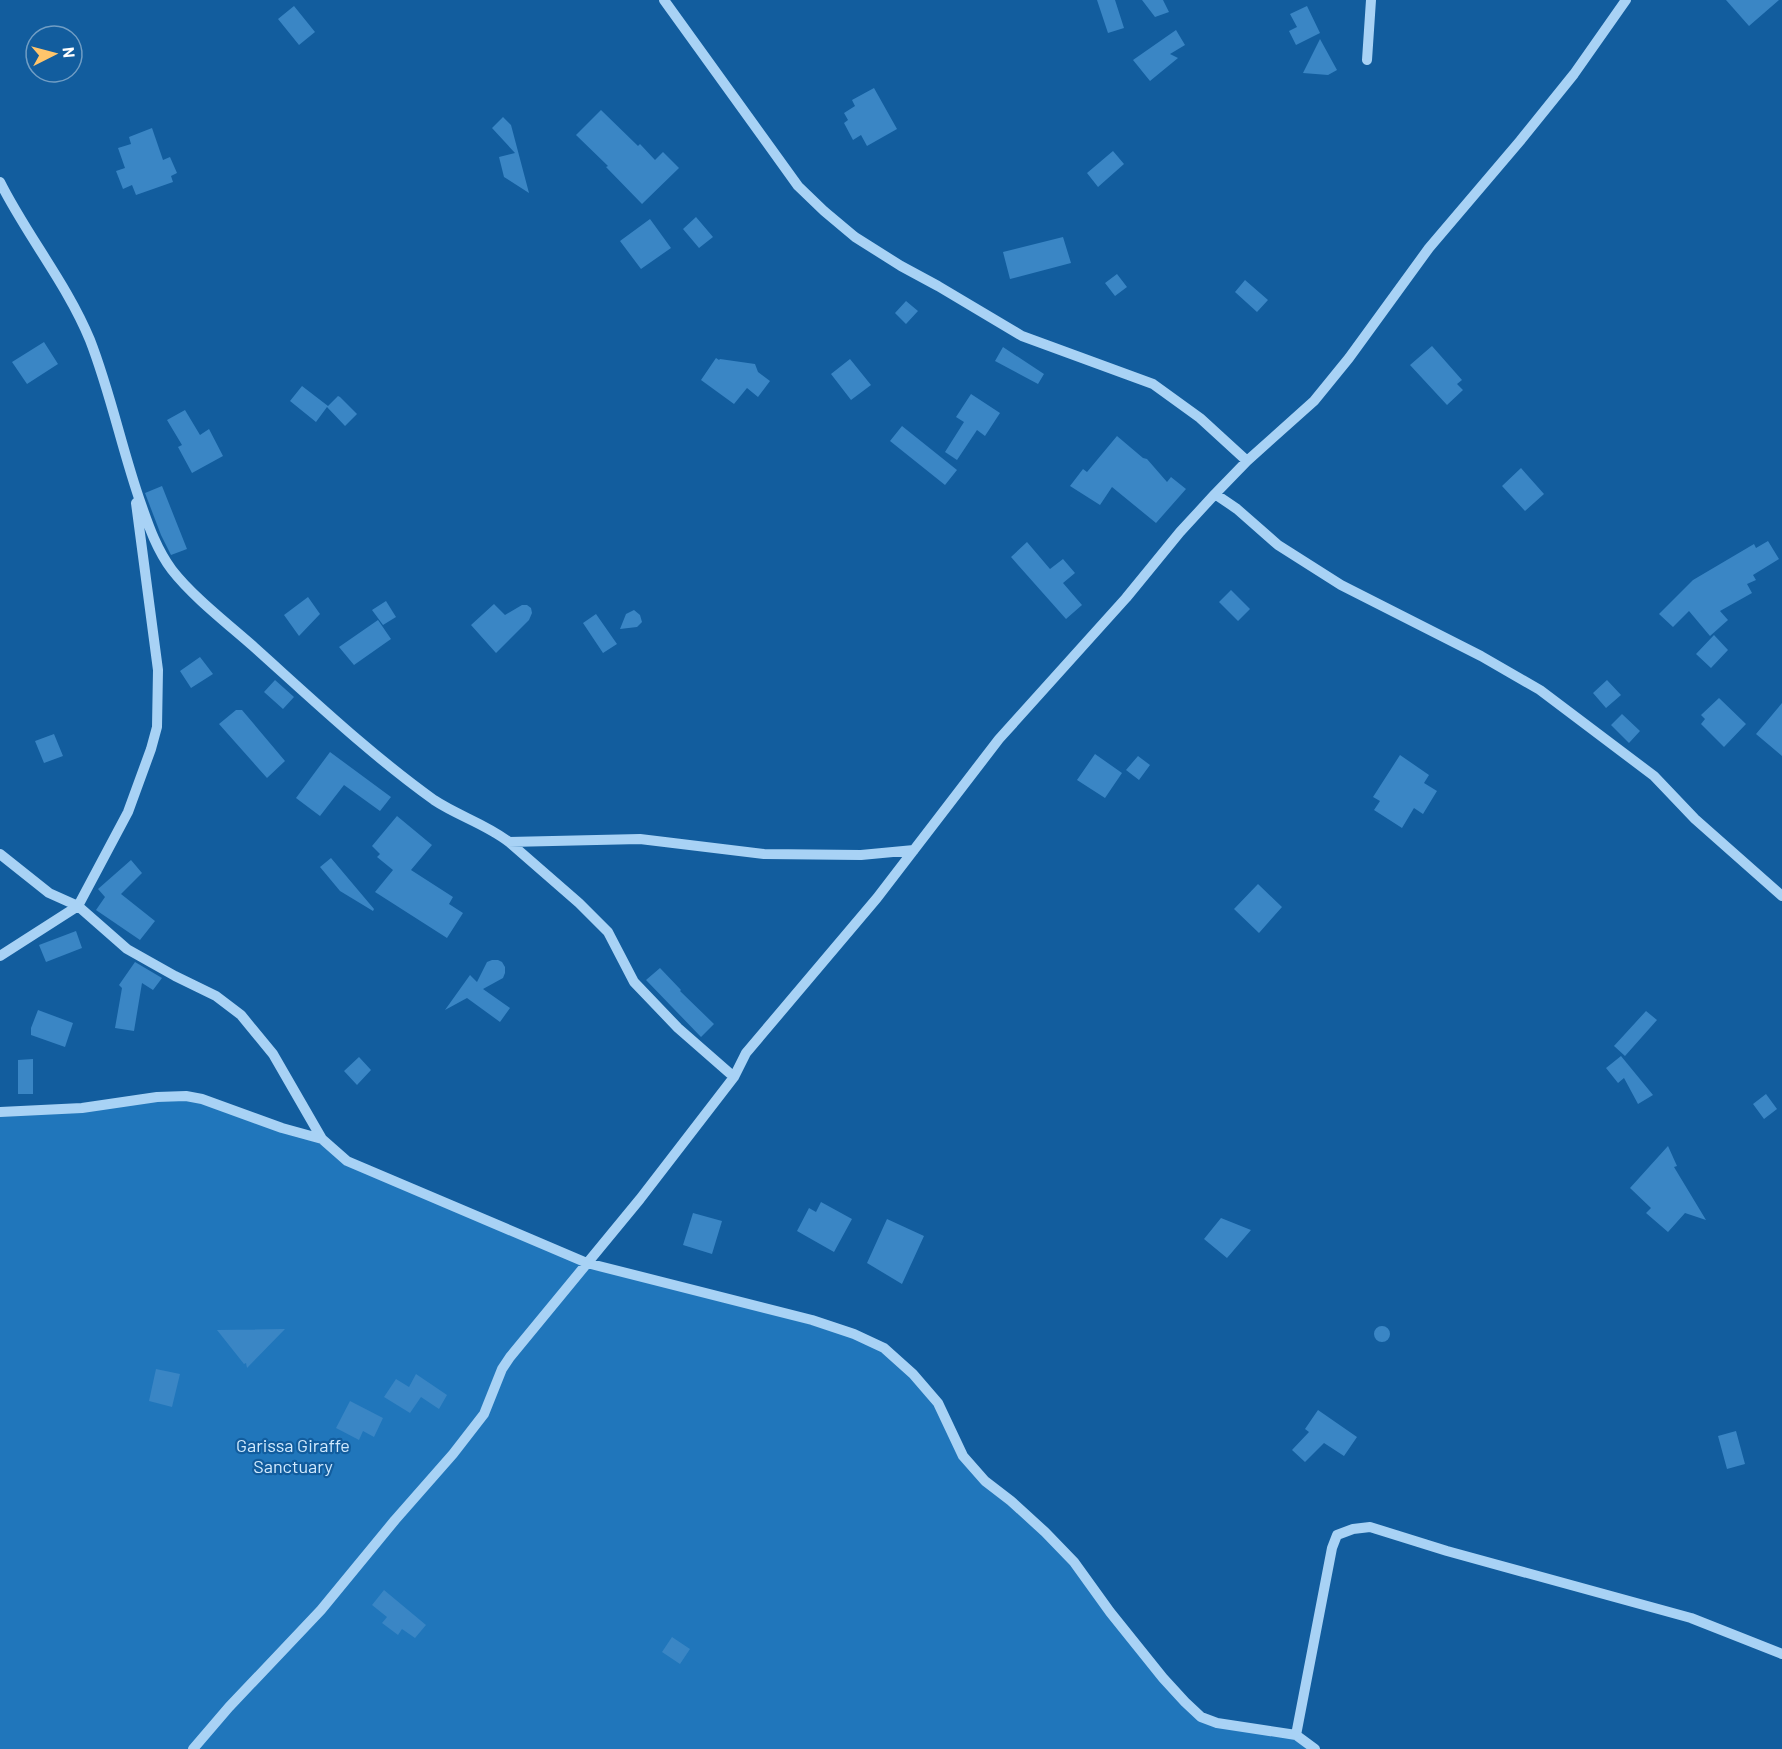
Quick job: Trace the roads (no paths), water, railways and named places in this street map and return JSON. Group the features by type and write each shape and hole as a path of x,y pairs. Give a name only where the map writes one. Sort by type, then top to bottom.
{"street":[{"path":"664,0 798,186 855,237 1022,336 1153,384 1200,418 1247,461"},
{"path":"1367,60 1371,0"},
{"path":"193,1749 229,1707 321,1610 453,1454 484,1414 502,1369 510,1357 640,1200 734,1077 746,1053 877,898 999,739 1126,598 1180,532 1215,494 1247,461 1314,401 1349,358 1429,248 1574,74 1626,0"},
{"path":"0,182 74,308 88,337 111,401 133,482 158,548 172,570 346,731 437,801 496,832 579,903 608,932 634,982 678,1028 734,1077"},
{"path":"0,956 78,906 128,812 151,749 157,727 158,670 133,482"},
{"path":"1215,494 1238,509 1278,545 1341,585 1481,656 1540,690 1654,776 1695,819 1782,896"},
{"path":"509,842 640,839 764,854 861,855 914,850"},
{"path":"0,854 49,893 78,906 127,949 216,996 241,1015 273,1054 322,1139 347,1161 587,1263 812,1320 854,1334 884,1348 913,1374 938,1403 963,1456 985,1481 1028,1516 1074,1562 1110,1612 1185,1702 1201,1717 1250,1730 1268,1730 1296,1735 1315,1749"},
{"path":"0,1112 82,1108 186,1096 322,1139"},
{"path":"1296,1735 1332,1548 1337,1535 1353,1529 1370,1527 1447,1551 1691,1618 1782,1654"}],"park label":[{"name":"Garissa Giraffe Sanctuary","path":"293,1456"}]}
